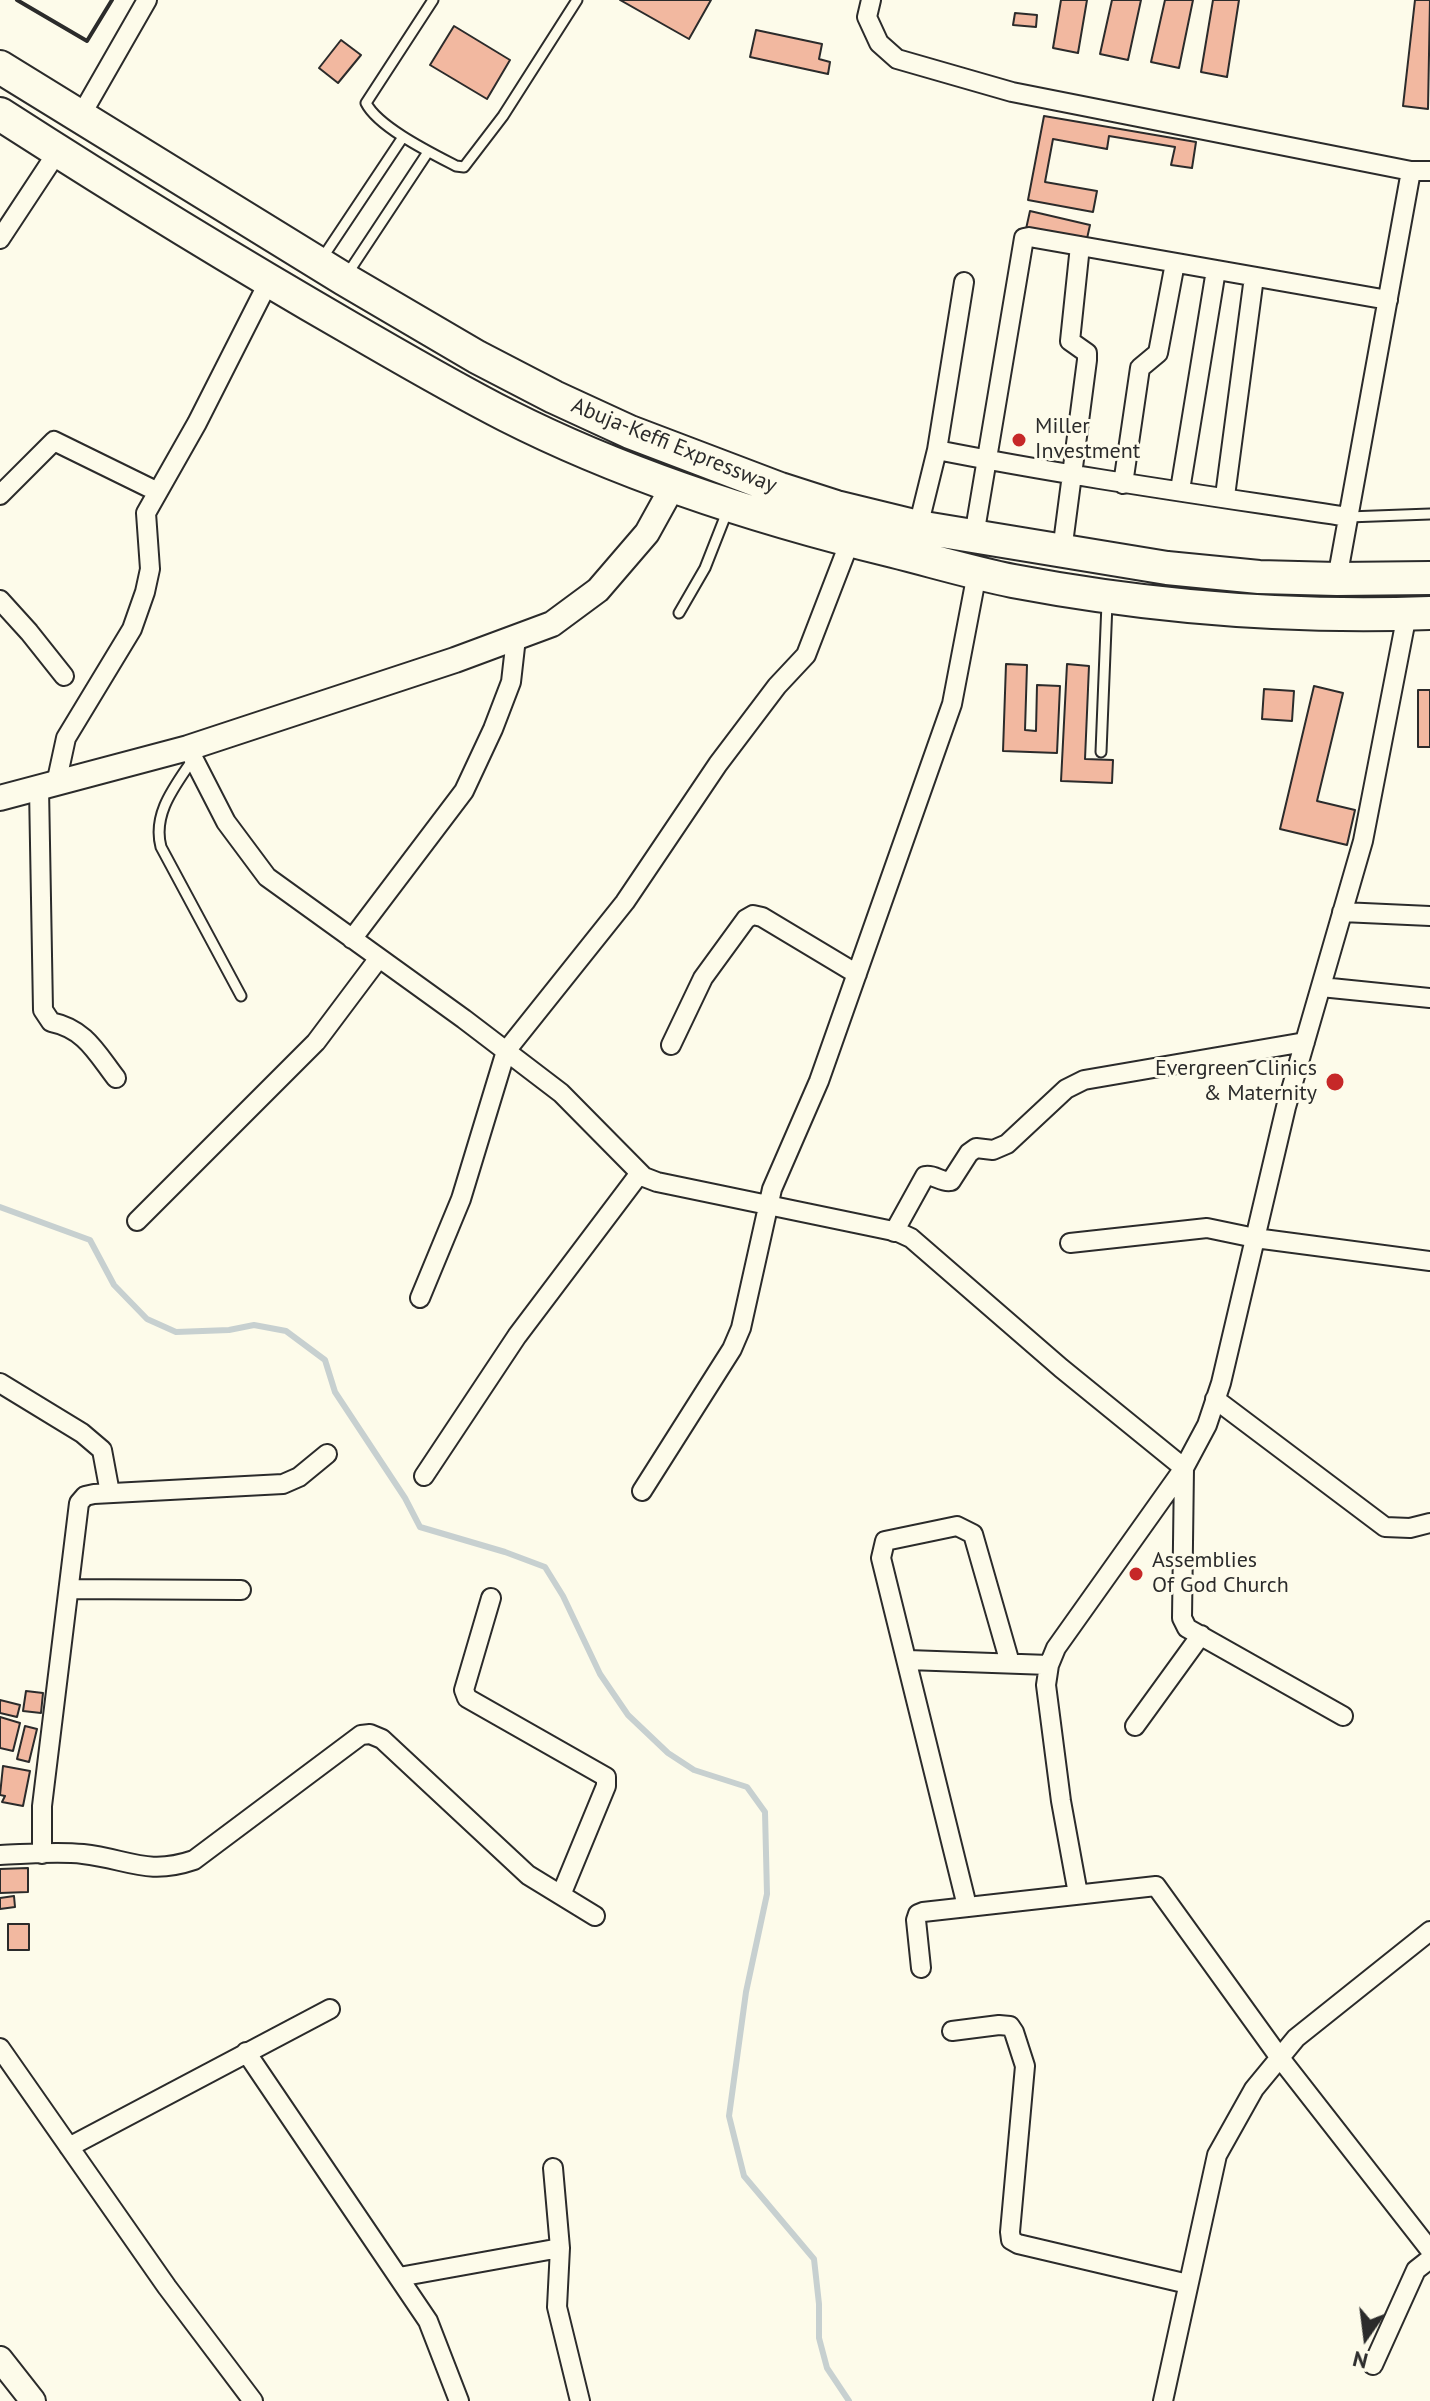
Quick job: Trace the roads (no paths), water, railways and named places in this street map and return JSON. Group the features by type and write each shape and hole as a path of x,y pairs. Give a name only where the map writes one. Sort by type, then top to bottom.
{"highway":[{"name":"Abuja-Keffi Expressway","path":"0,67 477,357 630,432 780,489 836,507 918,527 1096,557 1214,573 1337,579 1430,578"},
{"name":"Abuja-Keffi Expressway","path":"0,114 269,281 507,416 673,486 850,541 1012,581 1259,612 1419,613"},
{"path":"1012,581 1019,573 1021,544"},
{"path":"1096,557 1087,573 1097,594"}],"street":[{"path":"80,117 147,0"},
{"path":"871,0 867,17 879,43 897,59 1012,92 1420,171 1388,300 1337,579"},
{"path":"0,239 58,151"},
{"path":"974,536 1024,238 1388,300"},
{"path":"1062,551 1087,353 1070,341 1080,246"},
{"path":"1123,484 1140,368 1158,353 1175,263"},
{"path":"1180,490 1216,270"},
{"path":"1225,496 1254,277"},
{"path":"116,1078 80,1032 51,1022 43,1010 47,786 66,738 132,629 150,569 146,513 197,423 269,281"},
{"path":"918,527 937,450 964,282"},
{"path":"0,495 54,441 158,492"},
{"path":"937,450 1123,484 1225,496 1348,517"},
{"path":"2,795 191,754 552,624 598,590 647,533 673,486"},
{"path":"420,1298 461,1199 506,1051 625,902 718,764 777,686 806,655 850,541"},
{"path":"642,1491 736,1338 772,1189 819,1081 952,704 977,573"},
{"path":"0,600 64,676"},
{"path":"1078,1894 1061,1801 1046,1685 1049,1665 1056,1648 1184,1468 1207,1425 1286,1107 1363,841 1419,613"},
{"path":"352,939 464,791 511,682 516,638"},
{"path":"191,754 226,822 267,877 561,1093 640,1173 657,1182 911,1238 1061,1368 1184,1468"},
{"path":"1342,912 1430,916"},
{"path":"671,1045 703,978 746,919 753,915 762,917 857,974"},
{"path":"137,1221 316,1042 379,958"},
{"path":"1321,987 1430,998"},
{"path":"894,1232 925,1176 951,1181 969,1153 976,1148 993,1150 1007,1144 1075,1084 1305,1042"},
{"path":"424,1476 517,1336 640,1173"},
{"path":"1070,1243 1207,1228 1255,1238 1430,1261"},
{"path":"0,1383 82,1433 102,1450 110,1493"},
{"path":"1215,1399 1385,1527 1410,1528 1430,1523"},
{"path":"42,1854 42,1806 79,1503 85,1496 110,1493 283,1484 299,1477 327,1454"},
{"path":"1184,1468 1182,1618 1187,1628 1343,1716"},
{"path":"967,1906 881,1558 885,1541 957,1526 973,1534 1010,1663"},
{"path":"70,1589 241,1590"},
{"path":"491,1598 464,1690 467,1698 606,1777 606,1786 561,1895"},
{"path":"1135,1726 1201,1635"},
{"path":"908,1660 1049,1665"},
{"path":"0,1855 82,1854 151,1868 172,1867 194,1860 361,1735 370,1734 382,1739 528,1875 595,1916"},
{"path":"921,1968 918,1914 1156,1886 1280,2058 1430,2250"},
{"path":"1163,2401 1217,2155 1254,2089 1296,2038 1430,1931"},
{"path":"69,2147 330,2009"},
{"path":"952,2031 1010,2026 1025,2066 1011,2240 1188,2284"},
{"path":"0,2048 167,2287 253,2401"},
{"path":"246,2052 428,2321 459,2401"},
{"path":"553,2168 560,2248 557,2307 580,2401"},
{"path":"399,2277 560,2248"},
{"path":"1373,2365 1416,2270 1430,2259"},
{"path":"0,2359 33,2401"}],"lane":[{"path":"433,0 366,103 369,110 403,137 456,166 468,164 503,116 577,0"},
{"path":"331,271 403,137"},
{"path":"331,271 428,152"},
{"path":"679,613 705,568 730,505"},
{"path":"1348,517 1430,514"},
{"path":"1097,594 1101,752"},
{"path":"191,754 168,796 158,835 161,847 241,996"}],"waterway":[{"path":"0,1207 90,1240 114,1285 147,1319 176,1332 229,1330 254,1325 286,1331 325,1360 335,1392 405,1498 420,1527 545,1567 563,1596 600,1674 628,1715 668,1753 694,1770 747,1787 765,1812 767,1894 746,1992 729,2116 744,2176 814,2259 819,2338 827,2368 849,2401"}],"place":[{"name":"Miller Investment","path":"1019,440"},
{"name":"Evergreen Clinics & Maternity","path":"1335,1082"},
{"name":"Assemblies Of God Church","path":"1136,1574"}]}
